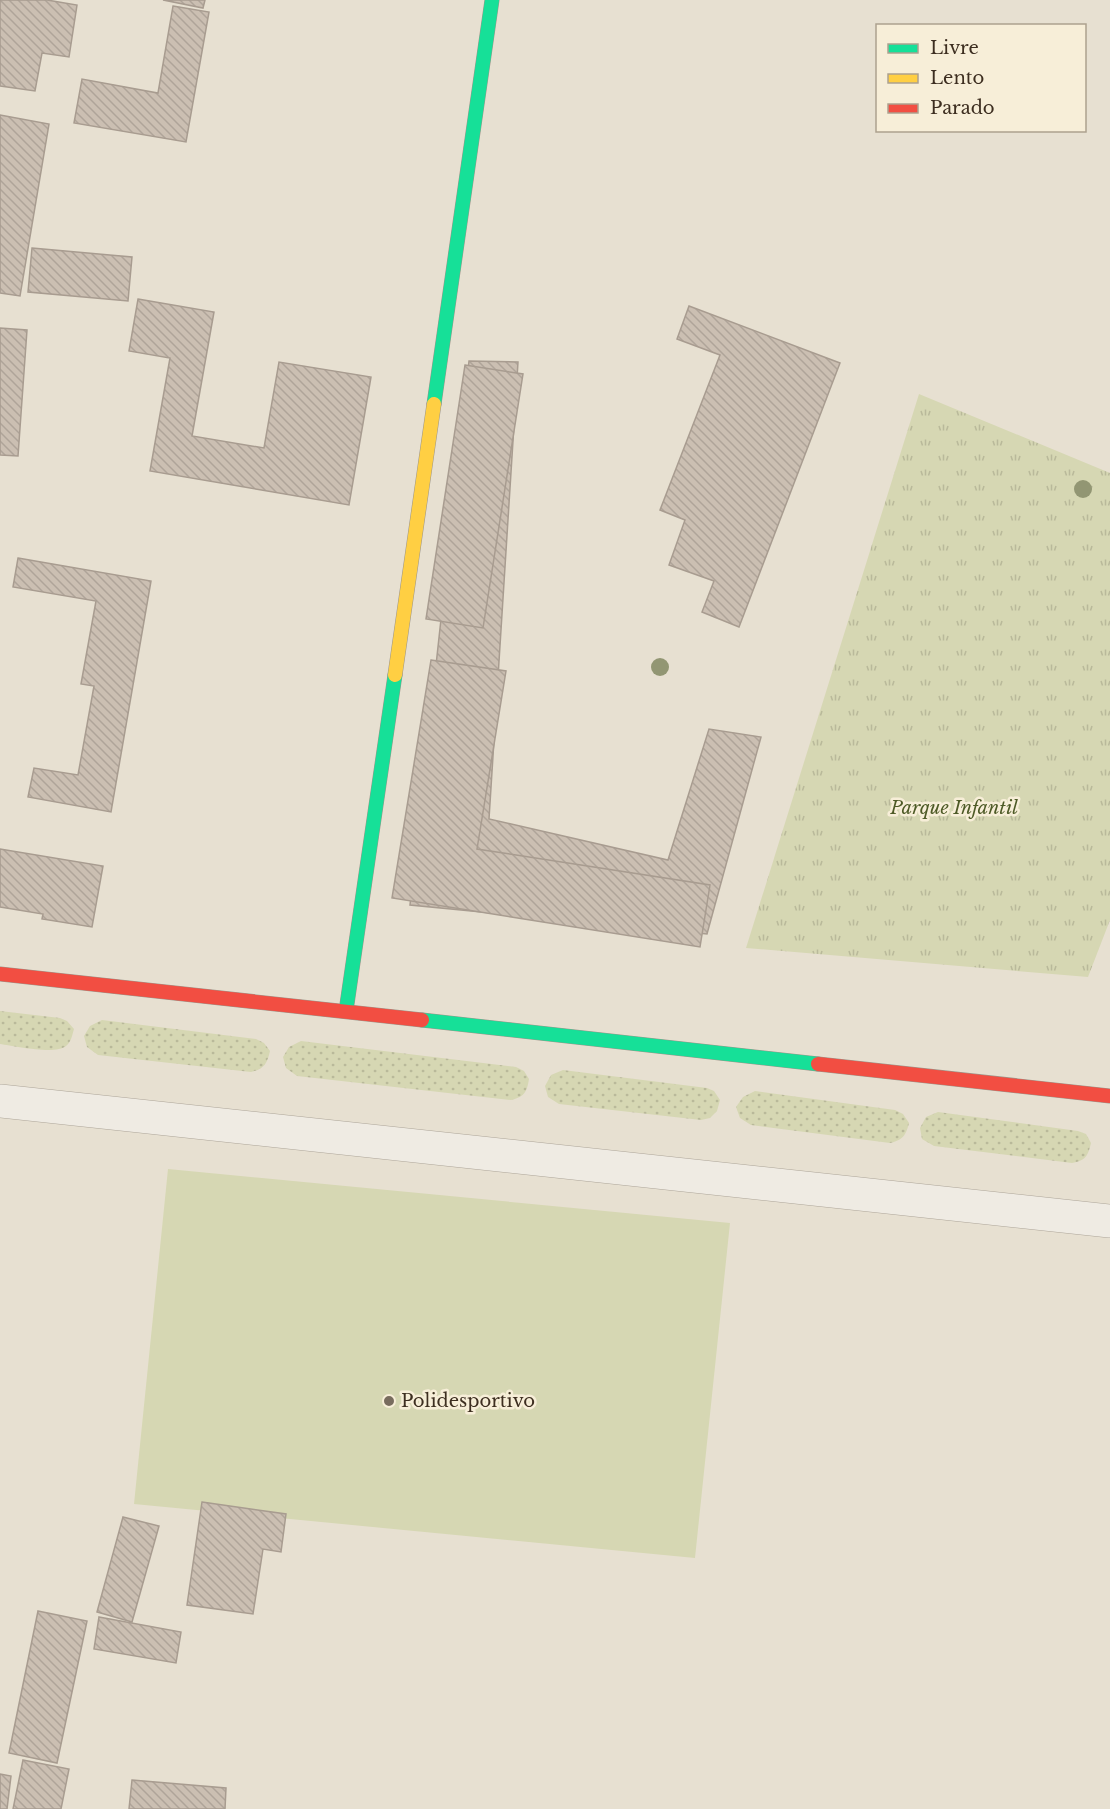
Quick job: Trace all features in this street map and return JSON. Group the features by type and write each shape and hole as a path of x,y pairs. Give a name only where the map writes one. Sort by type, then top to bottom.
{"street":[{"path":"346,1011 492,0"},
{"path":"0,974 1110,1096"},
{"path":"0,1101 1110,1221"}],"green space":[{"name":"Parque Infantil","path":"919,394 1110,473 1110,920 1088,977 746,948"},
{"path":"0,1011 60,1018 67,1021 74,1029 71,1039 66,1046 53,1050 0,1044"},
{"path":"102,1020 256,1039 264,1043 270,1051 264,1065 251,1072 98,1055 87,1047 84,1036 90,1026"},
{"path":"301,1041 516,1067 524,1071 529,1079 524,1093 511,1100 297,1076 286,1068 283,1057 289,1047"},
{"path":"563,1070 707,1088 714,1091 720,1100 717,1111 710,1118 701,1120 559,1104 548,1097 545,1086 551,1075"},
{"path":"755,1091 895,1110 903,1114 909,1123 903,1136 890,1143 751,1125 740,1118 736,1107 743,1097"},
{"path":"938,1112 1078,1131 1086,1134 1091,1143 1085,1157 1072,1163 934,1146 922,1139 920,1128 926,1117"},
{"path":"168,1169 730,1223 695,1558 134,1504"}],"building":[{"path":"0,0 47,0 77,5 69,57 42,53 35,91 0,86"},
{"path":"163,0 205,0 203,8"},
{"path":"173,6 209,12 186,142 74,123 82,79 158,93"},
{"path":"0,115 49,124 20,296 0,293"},
{"path":"32,248 132,257 128,301 28,292"},
{"path":"138,299 214,312 192,436 264,448 279,362 371,377 349,505 150,471 170,358 129,351"},
{"path":"689,306 840,363 739,627 702,612 714,581 669,565 685,520 660,510 720,355 677,339"},
{"path":"0,328 27,330 18,456 0,455"},
{"path":"469,361 518,362 489,819 668,860 709,729 761,737 707,934 410,905"},
{"path":"465,365 523,374 483,628 426,619"},
{"path":"18,558 151,581 111,812 28,797 34,768 78,775 94,686 81,684 96,601 13,587"},
{"path":"431,660 506,671 477,849 710,885 700,947 392,898"},
{"path":"0,849 103,866 92,927 42,919 43,914 0,907"},
{"path":"202,1502 286,1514 281,1552 263,1549 253,1614 187,1605"},
{"path":"123,1517 159,1526 132,1622 97,1612"},
{"path":"38,1611 87,1621 57,1763 9,1753"},
{"path":"99,1617 181,1632 176,1663 94,1649"},
{"path":"23,1760 69,1769 61,1809 13,1809"},
{"path":"0,1774 11,1776 7,1809 0,1809"},
{"path":"132,1780 226,1788 225,1809 129,1809"}],"traffic: fast":[{"path":"434,404 492,0"},
{"path":"346,1011 395,675"},
{"path":"422,1020 818,1064"}],"traffic: slow":[{"path":"395,675 434,404"}],"traffic: jam":[{"path":"0,974 422,1020"},
{"path":"818,1064 1110,1096"}],"place":[{"name":"Polidesportivo","path":"389,1401"}]}
